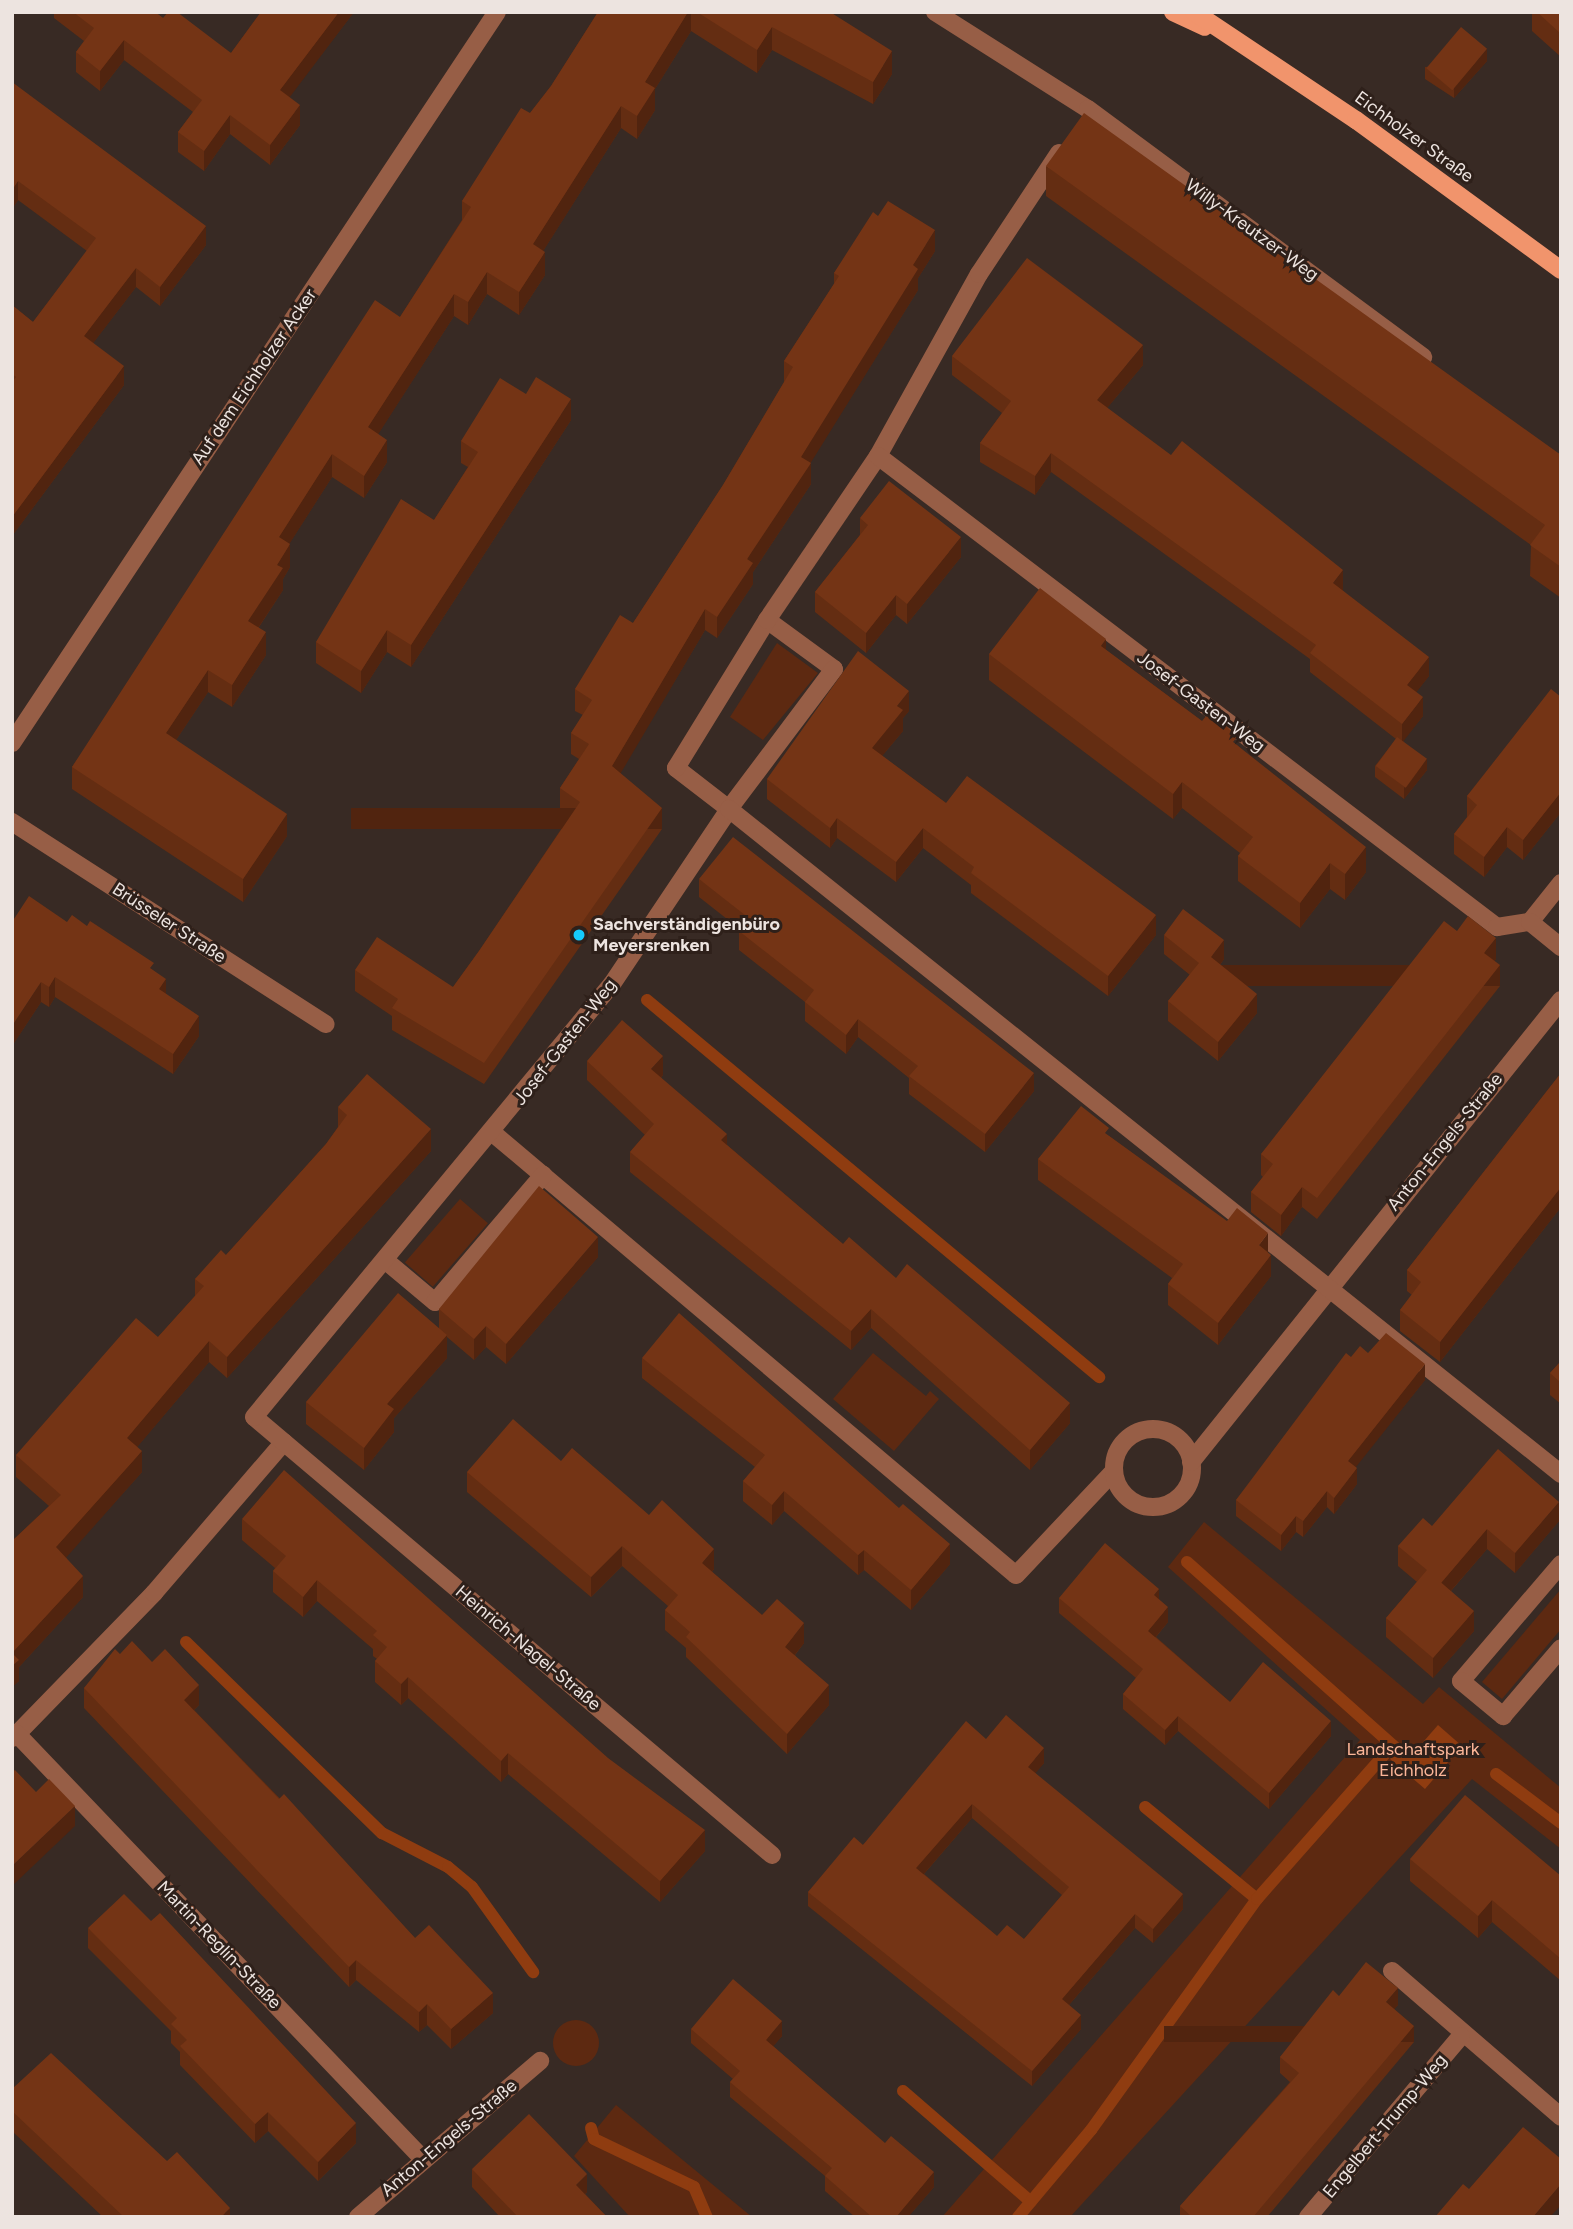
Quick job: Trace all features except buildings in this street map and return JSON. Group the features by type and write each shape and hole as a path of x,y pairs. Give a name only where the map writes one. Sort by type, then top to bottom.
{"main road":[{"name":"Eichholzer Straße","path":"1173,12 1239,42"},
{"name":"Eichholzer Straße","path":"1194,12 1561,271"}],"street":[{"name":"Auf dem Eichholzer Acker","path":"12,743 497,12"},
{"name":"Willy-Kreutzer-Weg","path":"935,12 1088,109 1439,369"},
{"path":"1088,109 979,274 878,456 767,620 676,768 1329,1285 1561,1474"},
{"name":"Josef-Gasten-Weg","path":"878,456 1497,927 1530,922"},
{"name":"Josef-Gasten-Weg","path":"494,1134 612,984 729,809 834,669 767,620"},
{"name":"Brüsseler Straße","path":"12,822 326,1024"},
{"path":"1561,883 1530,922 1561,947"},
{"name":"Anton-Engels-Straße","path":"1114,1471 1128,1499 1156,1507 1187,1488 1191,1462 1329,1285 1561,1000"},
{"path":"494,1134 1016,1575 1114,1471 1121,1445 1144,1430 1169,1433 1191,1462"},
{"name":"Heinrich-Nagel-Straße","path":"494,1134 254,1417 772,1855"},
{"path":"386,1261 435,1302 543,1175"},
{"name":"Martin-Reglin-Straße","path":"284,1442 152,1596 15,1736 421,2157"},
{"path":"1561,1564 1461,1681 1503,1716 1561,1648"},
{"path":"1392,1971 1461,2035 1561,2117"},
{"name":"Engelbert-Trump-Weg","path":"1308,2217 1461,2035"},
{"name":"Anton-Engels-Straße","path":"359,2216 421,2157 540,2061"}],"green space":[{"path":"777,643 818,673 763,740 730,717"},
{"path":"460,1199 488,1223 433,1287 405,1262"},
{"path":"873,1353 926,1396 930,1391 939,1399 894,1451 833,1399"},
{"name":"Landschaftspark Eichholz","path":"1204,1522 1423,1704 1439,1687 1561,1788 1561,1849 1472,1779 1070,2217 942,2217 1360,1740 1168,1567"},
{"path":"1561,1589 1561,1629 1502,1699 1482,1682"},
{"path":"576,2020 593,2026 599,2043 593,2060 576,2066 559,2060 553,2043 559,2026"},
{"path":"616,2105 752,2217 630,2217 574,2156"}],"shaded area":[{"path":"1438,1725 1462,1746 1425,1789 1390,1759 1406,1740 1417,1749"}],"waterway":[{"path":"647,1000 1099,1377"},
{"path":"1187,1562 1398,1750"},
{"path":"186,1642 382,1833 448,1867 472,1887 533,1972"},
{"path":"1018,2217 1091,2130 1257,1899 1393,1745"},
{"path":"1496,1774 1561,1823"},
{"path":"1145,1807 1257,1899"},
{"path":"903,2091 1031,2202"},
{"path":"591,2128 594,2139 694,2187 707,2217"}],"place":[{"name":"Sachverständigenbüro Meyersrenken","path":"579,935"}]}
